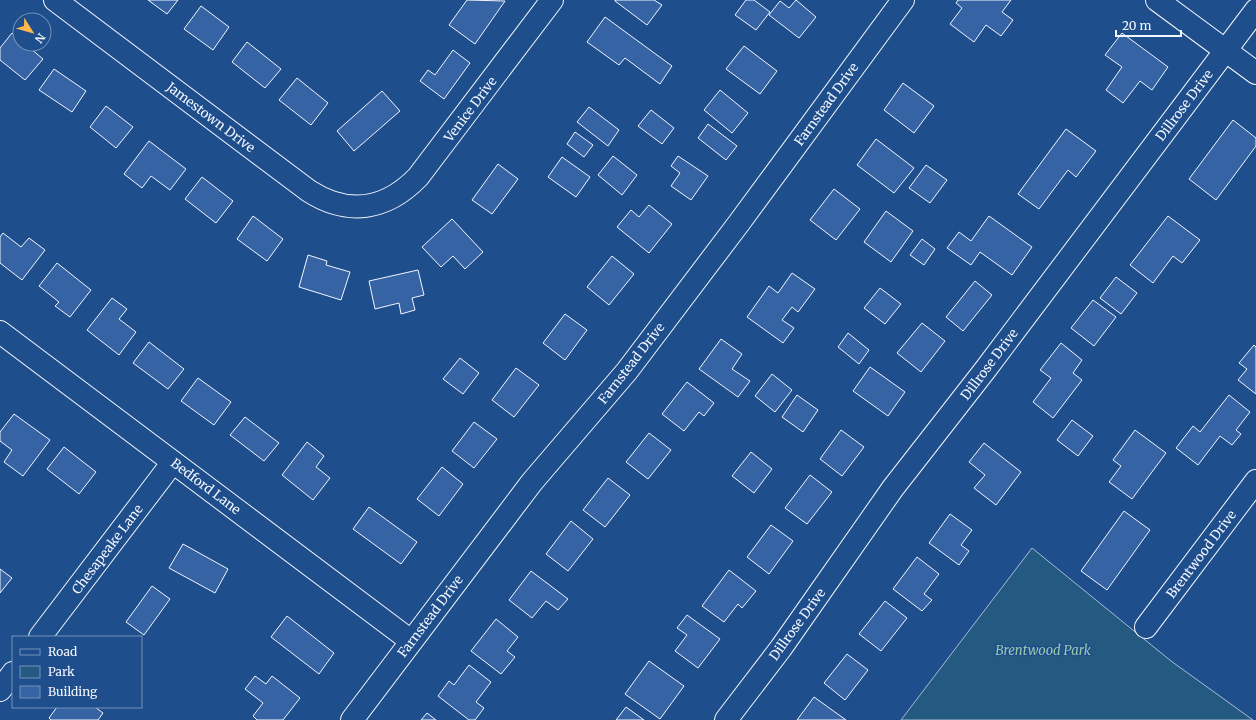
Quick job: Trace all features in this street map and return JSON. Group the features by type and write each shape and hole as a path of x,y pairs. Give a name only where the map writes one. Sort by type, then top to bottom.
{"street":[{"name":"Jamestown Drive","path":"56,0 315,195 329,202 349,207 362,207 377,204"},
{"name":"Venice Drive","path":"377,204 398,195 418,177 552,0"},
{"name":"Farnstead Drive","path":"352,720 542,469 627,371 739,223 904,0"},
{"path":"1157,0 1256,74"},
{"name":"Dillrose Drive","path":"726,720 781,648 893,488 985,370 1256,10"},
{"name":"Bedford Lane","path":"0,332 411,641"},
{"name":"Chesapeake Lane","path":"41,636 173,462"},
{"name":"Brentwood Drive","path":"1146,627 1256,481"},
{"path":"0,690 12,674"}],"green space":[{"name":"Brentwood Park","path":"1032,548 1171,661 1253,720 901,720"}],"building":[{"path":"148,0 178,0 167,14"},
{"path":"467,0 505,1 475,44 449,25"},
{"path":"615,0 654,0 662,5 647,25"},
{"path":"746,0 754,0 770,12 756,30 735,15"},
{"path":"796,0 816,17 799,38 769,15 780,1 789,8"},
{"path":"958,0 1011,0 1002,12 1013,20 1001,36 986,25 974,42 950,24 962,8 956,3"},
{"path":"201,6 229,27 213,50 184,29"},
{"path":"605,17 672,66 660,84 625,58 619,65 587,42"},
{"path":"12,33 12,52 35,52 43,59 25,80 0,60 0,48"},
{"path":"1122,33 1168,67 1152,90 1140,81 1123,103 1106,90 1122,67 1105,55"},
{"path":"247,42 281,69 265,88 232,62"},
{"path":"744,46 777,71 760,94 726,69"},
{"path":"453,50 470,63 444,99 420,81 428,70 435,75"},
{"path":"54,69 86,91 72,112 39,90"},
{"path":"297,78 328,103 311,125 279,100"},
{"path":"903,83 934,106 914,133 884,110"},
{"path":"720,90 748,113 732,133 704,110"},
{"path":"382,91 400,111 354,151 337,131"},
{"path":"106,106 133,127 116,148 90,127"},
{"path":"589,107 619,130 608,146 577,122"},
{"path":"651,110 674,128 662,144 638,126"},
{"path":"1233,120 1256,138 1256,146 1216,200 1189,179"},
{"path":"708,124 737,146 726,160 698,138"},
{"path":"1066,129 1096,151 1076,177 1068,170 1039,209 1018,194"},
{"path":"575,132 593,145 584,157 567,144"},
{"path":"876,139 914,168 894,193 857,165"},
{"path":"149,141 186,169 170,190 151,176 142,188 124,174"},
{"path":"613,156 637,175 622,195 598,175"},
{"path":"678,156 708,176 691,200 671,186 680,173 671,166"},
{"path":"562,157 590,177 576,197 548,177"},
{"path":"498,164 518,179 492,214 472,200"},
{"path":"926,165 947,180 930,203 909,188"},
{"path":"202,177 233,201 216,223 185,199"},
{"path":"834,189 860,209 836,240 810,220"},
{"path":"649,205 672,224 649,253 617,227 631,210 639,217"},
{"path":"886,211 913,231 891,262 864,242"},
{"path":"253,216 283,239 267,261 237,239"},
{"path":"989,216 1032,247 1012,275 980,252 971,265 947,248 959,232 971,241"},
{"path":"1168,216 1200,240 1182,263 1173,256 1153,283 1130,265"},
{"path":"452,219 483,252 465,269 453,256 441,267 422,247"},
{"path":"3,233 21,247 29,238 45,250 22,280 0,263 0,237"},
{"path":"922,239 935,249 924,265 910,255"},
{"path":"308,255 327,261 326,265 350,272 341,300 299,287"},
{"path":"612,256 634,274 609,305 587,287"},
{"path":"57,263 91,290 70,317 55,306 59,302 39,286"},
{"path":"418,270 424,295 412,298 415,310 401,314 399,303 375,309 369,281"},
{"path":"792,273 815,289 798,312 792,307 782,320 794,328 783,343 747,317 769,286 778,293"},
{"path":"1116,277 1137,293 1121,314 1100,298"},
{"path":"975,281 992,295 963,331 946,317"},
{"path":"880,288 901,304 885,324 864,308"},
{"path":"112,298 127,309 119,319 136,332 119,355 87,330"},
{"path":"1093,300 1116,317 1094,346 1071,328"},
{"path":"565,314 587,330 565,360 543,343"},
{"path":"922,323 945,341 921,372 897,353"},
{"path":"848,333 869,350 859,364 838,347"},
{"path":"721,339 742,354 732,369 750,381 738,397 699,369"},
{"path":"149,342 184,369 168,389 133,363"},
{"path":"1061,343 1082,360 1073,373 1082,380 1053,418 1033,402 1051,378 1040,370"},
{"path":"1254,345 1256,347 1256,394 1238,380 1247,369 1239,363"},
{"path":"460,358 479,373 463,394 443,379"},
{"path":"870,367 905,392 888,416 853,391"},
{"path":"516,368 539,385 514,417 492,400"},
{"path":"772,374 792,390 775,412 755,396"},
{"path":"198,378 231,402 214,425 181,401"},
{"path":"687,382 714,403 704,416 699,412 684,431 662,414"},
{"path":"797,395 818,410 803,432 782,417"},
{"path":"1229,395 1250,412 1236,430 1241,434 1232,445 1220,436 1198,465 1176,448 1193,426 1200,432"},
{"path":"14,414 50,440 23,476 4,462 12,450 0,441 0,432"},
{"path":"245,417 279,443 264,461 230,435"},
{"path":"1072,420 1093,436 1078,456 1057,440"},
{"path":"474,422 497,439 474,468 452,451"},
{"path":"841,430 864,447 842,476 820,459"},
{"path":"1135,430 1166,453 1132,499 1109,482 1121,466 1113,460"},
{"path":"649,433 671,450 648,479 626,462"},
{"path":"307,442 324,456 316,467 330,478 313,500 282,475"},
{"path":"984,443 1021,472 996,505 974,488 985,475 969,462"},
{"path":"64,447 96,472 79,494 47,469"},
{"path":"751,452 772,469 754,493 732,476"},
{"path":"442,467 463,484 439,516 417,499"},
{"path":"810,475 832,492 807,524 785,508"},
{"path":"608,478 630,495 605,527 583,510"},
{"path":"369,507 417,542 401,564 353,529"},
{"path":"1124,511 1150,530 1107,590 1081,571"},
{"path":"950,514 972,530 961,545 969,551 959,565 929,543"},
{"path":"571,521 593,539 568,571 546,554"},
{"path":"771,525 793,541 769,574 747,557"},
{"path":"183,544 228,569 215,593 169,568"},
{"path":"917,557 939,574 924,594 932,600 922,611 893,589"},
{"path":"0,569 12,578 0,593"},
{"path":"729,570 756,591 742,608 738,604 724,622 702,606"},
{"path":"531,571 568,599 558,610 546,601 532,618 509,600"},
{"path":"152,586 170,599 144,635 126,622"},
{"path":"885,601 907,618 881,651 859,634"},
{"path":"687,615 720,639 698,668 675,651 687,635 677,628"},
{"path":"287,616 334,653 319,674 271,637"},
{"path":"496,619 518,637 507,651 515,657 501,674 471,651"},
{"path":"847,654 868,670 845,700 824,683"},
{"path":"649,661 684,686 660,719 625,694"},
{"path":"469,665 491,682 476,702 484,708 475,720 469,720 438,696 449,681 454,685"},
{"path":"255,676 266,684 272,676 300,698 283,720 257,720 253,716 263,703 245,689"},
{"path":"814,697 846,720 797,720"},
{"path":"626,707 644,720 616,720"},
{"path":"56,708 96,708 103,713 98,720 51,720 49,718"},
{"path":"427,713 436,720 421,720"}]}
